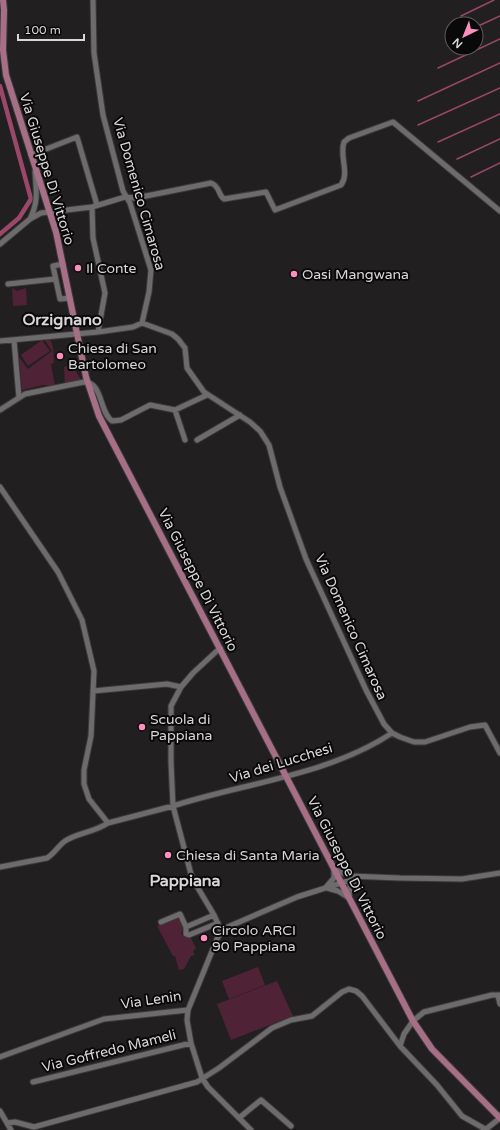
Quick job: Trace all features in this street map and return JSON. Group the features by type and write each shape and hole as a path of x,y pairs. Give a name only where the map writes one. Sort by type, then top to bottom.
{"main road":[{"name":"Via Giuseppe Di Vittorio","path":"3,0 3,50 6,75 51,213 87,382 103,424 413,1021 432,1049 500,1118"}],"street":[{"name":"Via Domenico Cimarosa","path":"93,0 94,53 100,100 125,197 130,203 151,270 150,292 142,323 172,334 181,342 184,348 187,368 207,395 240,415 254,426 269,445 280,487 306,559 375,710 392,733 410,741 425,742 470,727 485,725 500,752"},
{"path":"0,244 30,219 41,213 51,213 95,206 125,197 136,198 211,183 218,187 220,195 224,199 266,192 275,210 341,185 345,180 343,159 344,142 349,138 393,122 500,211"},
{"path":"31,155 77,137 95,206 93,238 105,293 98,332"},
{"path":"30,219 36,207 34,164"},
{"path":"36,207 48,205"},
{"path":"63,264 53,266 55,279 60,300 70,298"},
{"path":"8,284 55,279"},
{"path":"0,341 98,332 133,327 142,323"},
{"path":"14,340 19,398"},
{"path":"0,410 32,392 87,382 96,388 107,417 112,421 121,420 150,405 175,410 207,395"},
{"path":"175,410 184,440"},
{"path":"197,440 240,415"},
{"path":"0,487 58,572 76,607 84,627 92,656 94,671 91,736 84,770 84,784 89,799 108,823"},
{"path":"220,648 201,664 181,687 171,706 170,716 173,806 192,878 214,915 221,931 265,910 341,882 360,877"},
{"path":"93,691 167,684 181,687"},
{"name":"Via dei Lucchesi","path":"0,867 51,856 65,841 99,829 108,823 286,776 341,758 392,733"},
{"path":"325,888 332,880 334,869 344,874 360,877 462,879 500,873"},
{"path":"349,899 350,885 360,877"},
{"path":"325,888 338,891 349,899"},
{"path":"161,922 180,914 186,927 186,934 189,935 218,923"},
{"path":"186,927 214,915"},
{"name":"Via Lenin","path":"0,1057 104,1019 188,1010 221,931"},
{"path":"7,1123 15,1122 34,1127 105,1106 188,1085 219,1068 272,1028 291,1020 312,1016 342,992 349,989 356,991 362,996 400,1046 437,1085 462,1116 485,1130 500,1118"},
{"path":"400,1046 404,1034 413,1021 424,1012 492,995 499,995 500,1004"},
{"path":"188,1010 187,1020 191,1043 202,1078 208,1087 251,1130"},
{"name":"Via Goffredo Mameli","path":"32,1082 191,1043"},
{"path":"240,1118 261,1100 291,1126"},
{"path":"0,1111 11,1130"}],"shaded area":[{"path":"12,288 17,291 26,288 27,305 13,306"},
{"path":"49,338 53,350 54,363 51,364 55,386 43,385 22,390 19,357 28,369 52,351 44,339"},
{"path":"42,340 50,351 28,366 21,355"},
{"path":"72,364 81,380 65,385 64,367"},
{"path":"179,916 183,925 181,934 186,937 190,936 196,948 193,951 195,955 191,956 184,969 179,970 175,956 173,956 157,926"},
{"path":"258,967 265,985 229,999 222,981"},
{"path":"277,981 293,1016 231,1040 217,1004"}],"waterway":[{"path":"461,16 494,0"},
{"path":"484,23 500,16"},
{"path":"438,68 500,39"},
{"path":"418,101 500,63"},
{"path":"0,86 31,199 19,218 0,234"},
{"path":"418,125 500,88"},
{"path":"438,142 500,114"},
{"path":"457,159 500,139"},
{"path":"471,177 500,163"}],"place":[{"name":"Il Conte","path":"78,268"},
{"name":"Oasi Mangwana","path":"294,274"},
{"name":"Chiesa di San Bartolomeo","path":"60,356"},
{"name":"Scuola di Pappiana","path":"142,727"},
{"name":"Chiesa di Santa Maria","path":"168,855"},
{"name":"Circolo ARCI 90 Pappiana","path":"204,938"}],"district":[{"name":"Orzignano","path":"62,320"},
{"name":"Pappiana","path":"185,881"}]}
